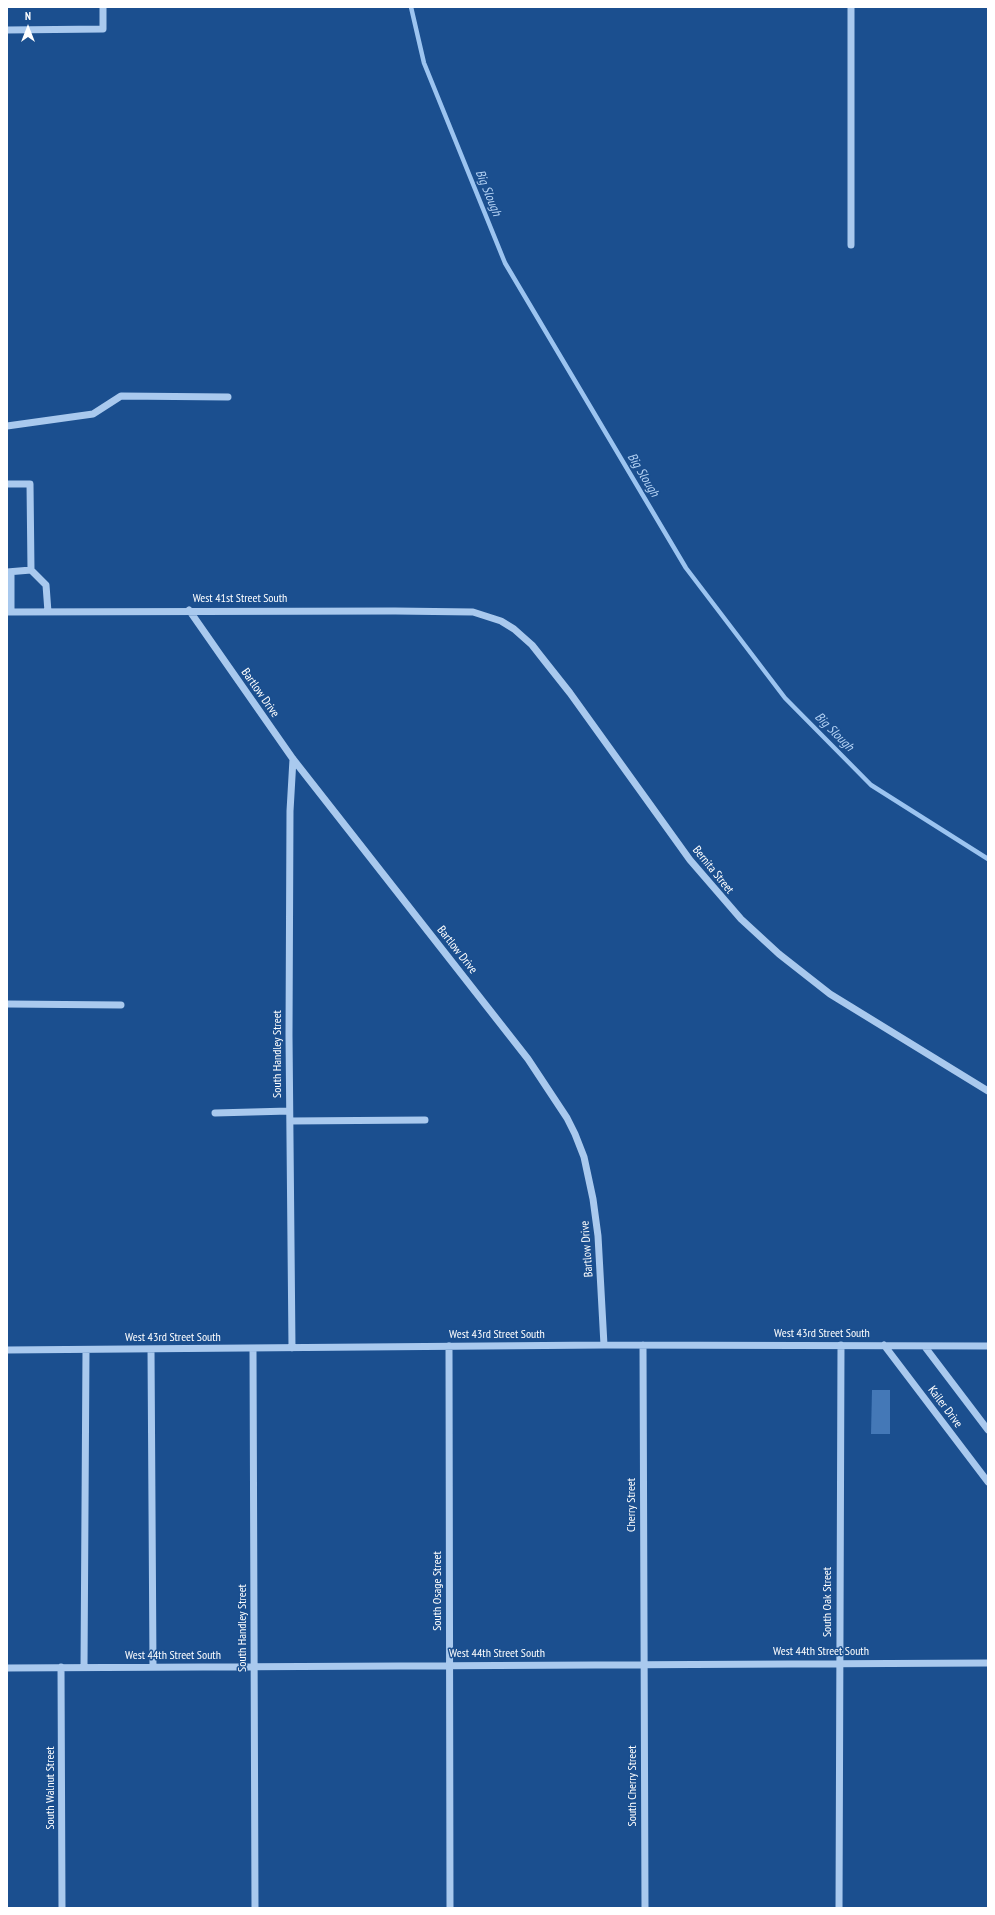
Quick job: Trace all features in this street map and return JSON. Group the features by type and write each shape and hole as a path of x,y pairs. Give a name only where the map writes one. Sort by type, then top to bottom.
{"street":[{"path":"7,30 103,29 103,7"},
{"path":"851,7 852,245"},
{"path":"7,426 93,414 121,396 228,397"},
{"path":"7,484 30,484 31,570 46,585 48,612"},
{"path":"9,612 9,572 31,570"},
{"name":"West 41st Street South","path":"9,612 189,610 473,612"},
{"name":"Bartlow Drive","path":"189,610 293,759 528,1059 575,1134 584,1157 598,1236 604,1345"},
{"name":"Bernita Street","path":"473,612 501,621 514,629 532,645 566,688 690,860 741,920 779,954 830,994 988,1091"},
{"name":"South Handley Street","path":"292,1348 289,1111 290,818 293,759"},
{"path":"7,1004 121,1005"},
{"path":"215,1113 289,1111"},
{"path":"290,1121 425,1120"},
{"name":"West 43rd Street South","path":"7,1350 604,1345 988,1346"},
{"name":"Cherry Street","path":"643,1345 644,1664"},
{"name":"South Oak Street","path":"839,1908 841,1345"},
{"name":"Kailer Drive","path":"884,1345 988,1482"},
{"name":"South Osage Street","path":"449,1346 450,1908"},
{"name":"Kailer Drive","path":"925,1347 988,1430"},
{"path":"151,1349 153,1667"},
{"name":"South Handley Street","path":"253,1349 255,1908"},
{"path":"84,1667 86,1350"},
{"name":"West 44th Street South","path":"7,1668 988,1663"},
{"name":"South Cherry Street","path":"644,1664 645,1908"},
{"name":"South Walnut Street","path":"61,1667 62,1908"}],"building":[{"path":"872,1390 890,1390 890,1434 871,1434"}],"waterway":[{"name":"Big Slough","path":"411,7 424,63 505,263 686,568 785,698 871,785 988,859"}]}
